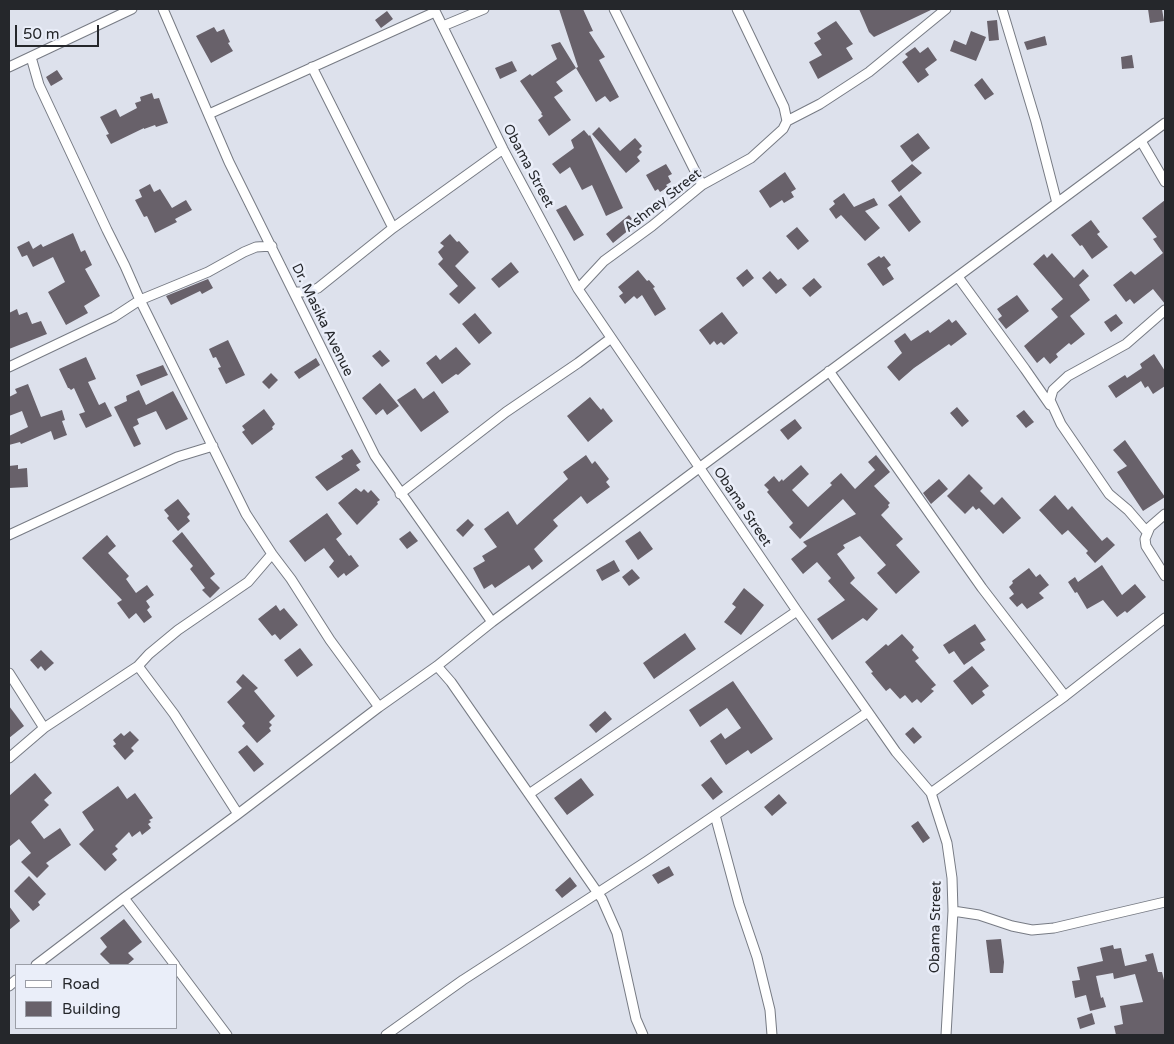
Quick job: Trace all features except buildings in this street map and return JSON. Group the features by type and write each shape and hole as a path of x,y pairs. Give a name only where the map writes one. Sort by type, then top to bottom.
{"street":[{"path":"9,67 120,11 132,9"},
{"name":"Dr. Masika Avenue","path":"163,9 229,162 375,456 400,494 446,554 492,622"},
{"path":"443,26 484,9"},
{"path":"614,9 702,185"},
{"path":"737,9 781,100 787,121 820,104 869,72 946,9"},
{"path":"1002,9 1058,203"},
{"path":"209,114 435,10"},
{"name":"Obama Street","path":"435,10 503,149 578,289 610,339 797,611 896,752 931,793 947,843 952,878 953,911 946,1035"},
{"path":"31,57 39,84 107,230 246,514 330,640 379,707"},
{"path":"312,67 393,228"},
{"name":"Ashney Street","path":"578,289 604,261 652,226 702,185 751,158 779,134 787,121"},
{"path":"37,964 379,707 437,666 492,622 1165,123"},
{"path":"1141,141 1165,182"},
{"path":"294,292 308,292 318,288 393,228 503,149"},
{"path":"9,367 114,317 140,300 208,272 256,247 272,246"},
{"path":"958,277 1026,369 1109,494 1128,510 1147,532"},
{"path":"1053,410 1050,400 1053,390 1068,376 1126,344 1165,310"},
{"path":"400,494 506,412 610,339"},
{"path":"829,371 982,588 1064,696"},
{"path":"9,534 169,461 212,446"},
{"path":"1165,514 1150,527 1145,538 1146,546 1165,576"},
{"path":"9,758 44,728 138,666 178,630 248,582 272,554"},
{"path":"529,794 797,611"},
{"path":"931,793 1064,696 1165,618"},
{"path":"138,666 174,714 238,814"},
{"path":"437,666 451,682 598,891 617,933 636,1019 643,1035"},
{"path":"9,673 44,728"},
{"path":"386,1035 463,980 647,861 868,712"},
{"path":"715,815 739,904 757,957 770,1010 772,1035"},
{"path":"124,898 174,964"},
{"path":"953,911 979,914 1012,926 1032,930 1054,928 1165,902"},
{"path":"178,969 227,1035"}]}
